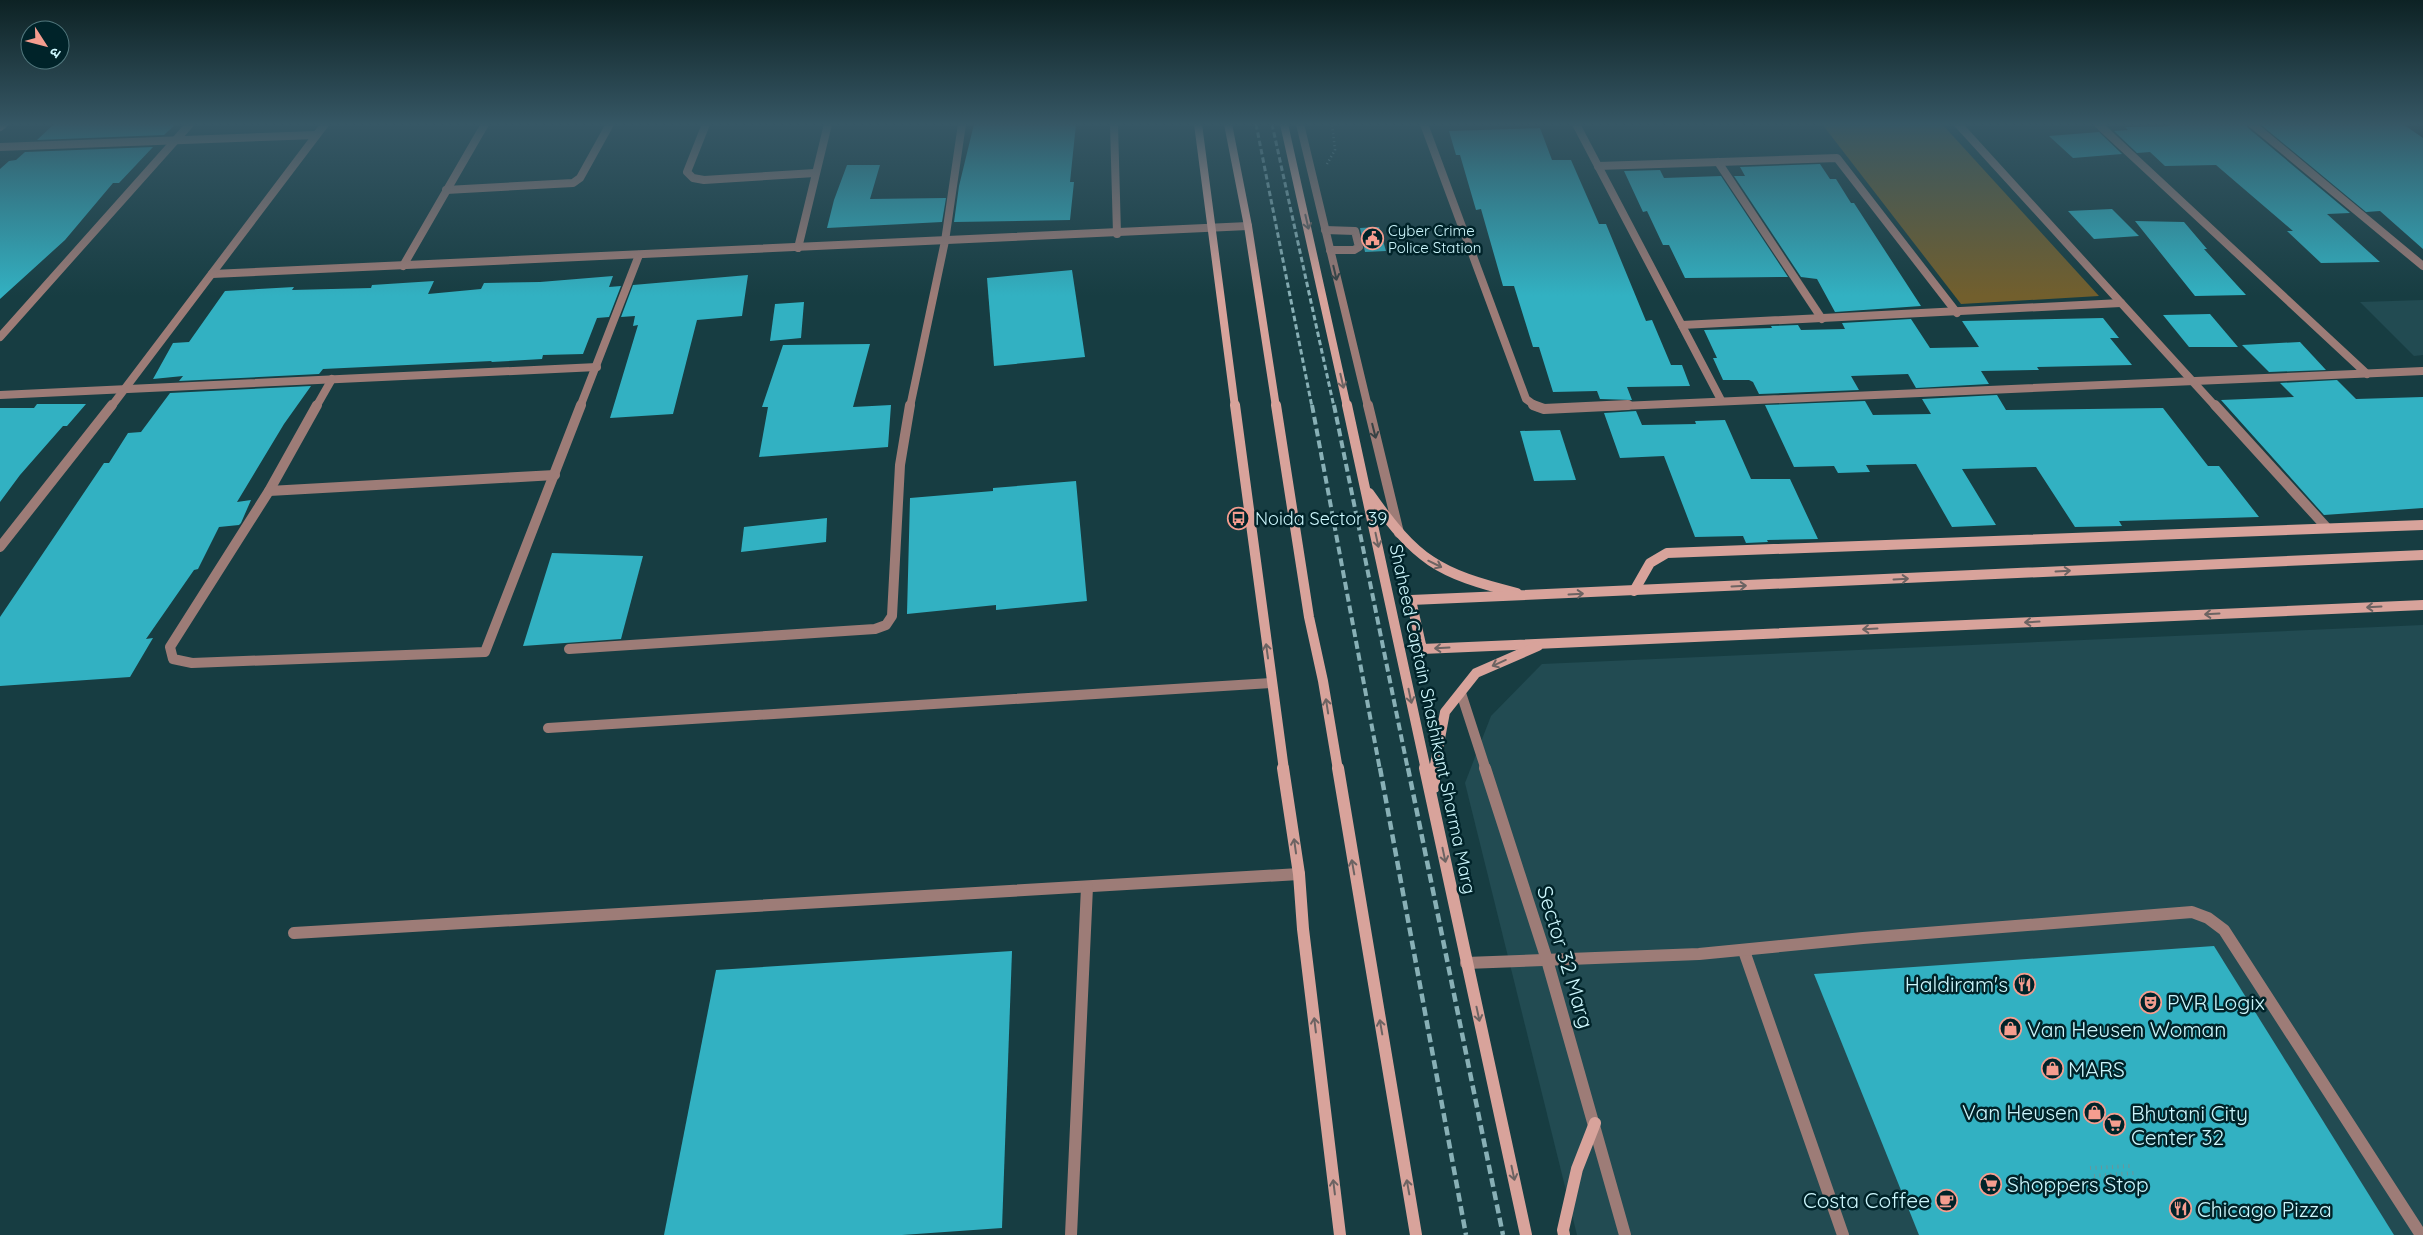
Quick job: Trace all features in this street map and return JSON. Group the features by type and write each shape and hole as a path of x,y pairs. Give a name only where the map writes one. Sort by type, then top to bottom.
{"main road":[{"path":"1205,182 1271,682 1299,874 1303,929 1340,1235"},
{"path":"1239,182 1248,226 1309,616 1322,680 1416,1235"},
{"name":"Shaheed Captain Shashikant Sharma Marg","path":"1297,182 1367,490 1466,963 1526,1235"},
{"path":"1367,490 1399,534 1428,561 1470,580 1528,596"},
{"path":"1634,591 1649,563 1656,557 1667,553 2423,525"},
{"path":"2423,555 1411,600 1422,649 2423,605"},
{"path":"1433,803 1434,767 1445,712 1476,673 1543,643"},
{"path":"1564,1235 1563,1230 1577,1168 1595,1123"}],"street":[{"path":"0,337 140,182"},
{"path":"0,547 125,389 281,182"},
{"path":"403,266 451,182"},
{"path":"446,190 575,182"},
{"path":"798,248 813,182"},
{"path":"569,649 875,629 886,624 892,616 900,465 916,373 946,241 954,182"},
{"path":"1116,182 1117,234"},
{"path":"1314,182 1399,534"},
{"path":"1445,182 1526,399 1532,405 1544,409 2423,371"},
{"path":"1606,182 1720,400"},
{"path":"1731,182 1822,319"},
{"path":"1855,182 1957,313"},
{"path":"2010,182 2327,528"},
{"path":"2160,182 2366,374"},
{"path":"2321,182 2423,266"},
{"path":"212,274 1117,234 1248,226"},
{"path":"1325,230 1355,231 1358,247 1356,249 1330,250"},
{"path":"332,379 269,491 170,647 173,659 192,663 485,652 639,255"},
{"path":"1682,325 1957,313 2121,303"},
{"path":"0,395 597,367"},
{"path":"269,491 555,475"},
{"path":"548,728 1271,682"},
{"name":"Sector 32 Marg","path":"1461,692 1547,960 1595,1123 1625,1235"},
{"path":"294,933 1299,874"},
{"path":"1071,1235 1087,887"},
{"path":"1466,963 1744,951 1863,938 2192,912 2208,918 2224,930 2421,1235"},
{"path":"1744,951 1844,1235"}],"path":[{"path":"2090,1168 2131,1166"},
{"path":"2094,1176 2134,1172"}],"shaded area":[{"path":"1867,182 1995,182 2099,296 1961,304"},
{"path":"2423,300 2423,355 2414,356 2360,302"},
{"path":"2423,625 2423,1235 1577,1235 1465,783 1491,716 1542,664"}],"building":[{"path":"0,182 120,182 113,183 65,240 0,299"},
{"path":"841,182 875,182 870,199 946,198 942,222 827,228"},
{"path":"960,182 1074,182 1070,220 954,222"},
{"path":"1468,182 1580,182 1599,224 1606,224 1646,321 1652,320 1671,365 1682,365 1690,386 1627,387 1632,400 1600,399 1597,391 1553,392 1539,347 1533,347 1514,286 1503,286 1481,209 1476,210"},
{"path":"1629,182 1725,182 1788,277 1685,278 1669,245 1663,245 1647,211 1643,212"},
{"path":"1738,182 1838,182 1851,203 1854,203 1921,306 1835,312 1817,279 1801,277"},
{"path":"2235,182 2312,182 2350,213 2327,214 2380,262 2321,263 2287,231 2293,231"},
{"path":"2329,182 2423,182 2423,249 2380,211 2366,212"},
{"path":"2112,209 2139,236 2094,239 2068,211"},
{"path":"2135,221 2184,222 2207,249 2204,249 2246,295 2195,296"},
{"name":"Cyber Crime Police Station","path":"1379,227 1386,251 1365,252 1360,228"},
{"path":"1072,270 1085,357 994,366 987,278"},
{"path":"748,275 742,316 697,320 673,414 610,418 638,325 633,326 635,316 621,317 633,285"},
{"path":"613,276 609,287 621,286 609,317 597,318 583,354 543,355 542,359 491,362 323,369 319,374 179,381 183,376 153,379 173,343 189,342 225,291 294,287 292,290 371,288 372,285 434,281 428,294 481,289 484,283 540,282"},
{"path":"804,302 801,338 770,341 775,304"},
{"path":"2210,314 2238,347 2189,347 2163,315"},
{"path":"2103,318 2119,338 2110,338 2132,365 2037,367 2039,370 1981,371 1989,384 1916,388 1908,374 1851,376 1859,390 1759,394 1753,382 1749,380 1723,380 1713,358 1717,358 1704,330 1772,328 1771,326 1798,325 1801,330 1845,329 1842,323 1911,319 1930,348 1979,347 1962,321"},
{"path":"2300,342 2326,370 2269,372 2242,345"},
{"path":"870,344 853,407 891,405 888,447 759,457 768,407 762,407 783,345"},
{"path":"2337,380 2356,399 2423,397 2423,508 2324,515 2221,400 2294,397 2280,383"},
{"path":"311,386 284,424 237,502 251,500 241,523 239,525 219,527 198,569 194,570 146,639 153,638 130,677 0,686 0,617 104,463 109,463 128,433 141,432 170,393"},
{"path":"1997,395 2006,410 2163,408 2208,466 2219,466 2259,517 2119,521 2122,526 2075,527 2036,467 1962,469 1996,525 1952,527 1916,464 1866,465 1870,472 1838,473 1834,466 1794,467 1765,405 1865,401 1873,415 1931,414 1922,399"},
{"path":"37,404 86,404 67,426 63,426 20,475 0,502 0,408 34,408"},
{"path":"1636,411 1642,425 1696,424 1695,421 1725,420 1751,479 1790,479 1818,539 1767,540 1768,542 1746,543 1743,536 1695,537 1664,456 1620,458 1604,413"},
{"path":"1560,430 1576,480 1534,481 1520,431"},
{"path":"1076,481 1087,601 996,610 996,605 907,614 910,498"},
{"path":"827,518 826,542 741,552 744,527"},
{"path":"552,553 643,556 621,639 523,646"},
{"path":"2214,946 2394,1235 1919,1235 1814,974"},
{"path":"1012,951 1002,1228 902,1235 664,1235 716,970"}],"railway":[{"path":"1267,182 1312,407"},
{"path":"1285,182 1334,407"},
{"path":"1312,405 1380,770"},
{"path":"1334,405 1408,770"},
{"path":"1380,768 1466,1235"},
{"path":"1408,768 1503,1235"}],"place":[{"name":"Cyber Crime Police Station","path":"1372,239"},
{"name":"Noida Sector 39","path":"1239,518"},
{"name":"Haldiram's","path":"2024,984"},
{"name":"PVR Logix","path":"2151,1002"},
{"name":"Van Heusen Woman","path":"2011,1029"},
{"name":"MARS","path":"2052,1069"},
{"name":"Van Heusen","path":"2095,1112"},
{"name":"Bhutani City Center 32","path":"2115,1125"},
{"name":"Shoppers Stop","path":"1991,1184"},
{"name":"Costa Coffee","path":"1946,1200"},
{"name":"Chicago Pizza","path":"2181,1209"}]}
